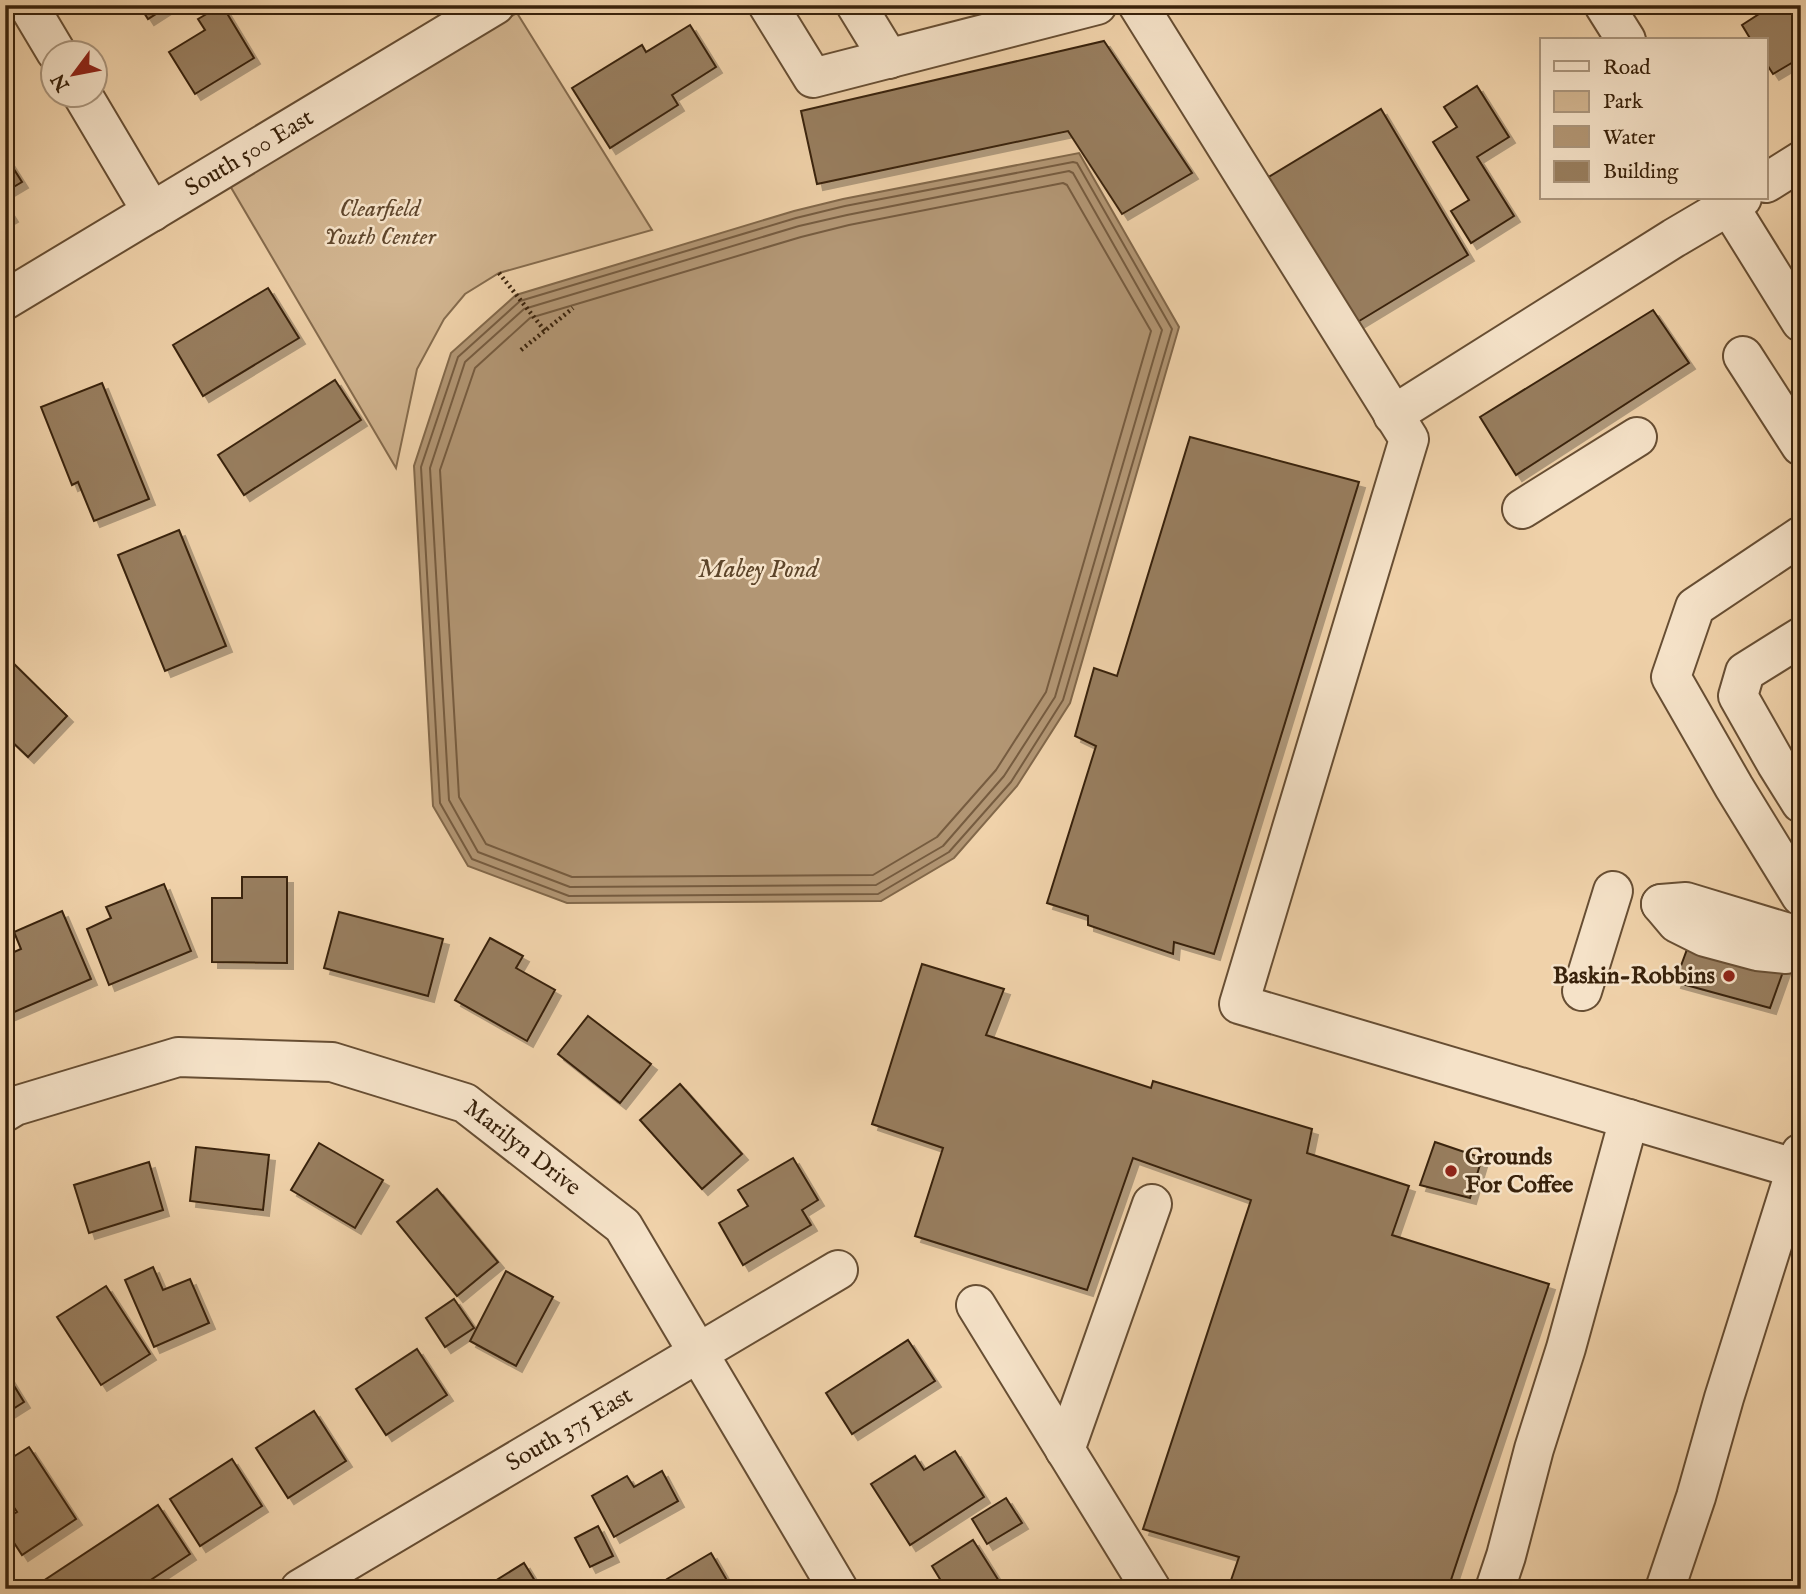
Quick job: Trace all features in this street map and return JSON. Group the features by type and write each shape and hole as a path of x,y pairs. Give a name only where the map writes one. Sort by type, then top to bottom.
{"street":[{"path":"28,5 48,38"},
{"name":"South 500 East","path":"5,300 495,5"},
{"path":"768,5 813,78 889,59 997,17 1097,5"},
{"path":"856,5 889,59"},
{"path":"1138,5 1409,439 1239,1004 1629,1119 1799,1164 1665,1589"},
{"path":"1604,5 1625,38"},
{"path":"90,108 152,212"},
{"path":"1768,182 1801,161"},
{"path":"1393,415 1732,201 1801,322"},
{"path":"1743,356 1801,446"},
{"path":"1522,509 1637,437"},
{"path":"1801,536 1695,607 1671,677 1801,896"},
{"path":"1801,637 1745,672 1738,696 1801,803"},
{"path":"1582,991 1613,891"},
{"path":"1661,905 1686,902 1785,932 1801,947"},
{"name":"Marilyn Drive","path":"5,1112 15,1106 178,1057 332,1062 465,1103 622,1226 838,1589"},
{"path":"1495,1589 1534,1449 1566,1348 1629,1119"},
{"path":"1065,1450 1152,1204"},
{"name":"South 375 East","path":"300,1589 838,1270"},
{"path":"976,1304 1151,1589"}],"path":[{"path":"499,273 545,331"},
{"path":"521,350 573,308"}],"green space":[{"name":"Clearfield Youth Center","path":"517,13 652,230 499,273 465,294 444,319 417,369 396,468 229,184"}],"water":[{"name":"Mabey Pond","path":"1079,153 1179,327 1070,703 1017,786 954,858 881,901 567,903 468,866 433,806 414,466 451,353 516,295 794,211"}],"building":[{"path":"139,5 170,5 148,19"},
{"path":"222,5 254,58 195,94 169,52 205,30 198,19"},
{"path":"1773,5 1801,5 1801,69 1795,61 1773,74 1768,66 1768,38 1750,38 1742,25"},
{"path":"690,25 716,67 672,95 678,105 610,148 572,88 642,45 646,52"},
{"path":"1104,41 1192,173 1122,214 1068,131 817,184 801,111"},
{"path":"1477,86 1509,137 1477,157 1514,216 1471,243 1451,211 1469,200 1433,142 1457,127 1444,107"},
{"path":"1381,109 1468,255 1351,326 1262,181"},
{"path":"5,155 22,182 5,192"},
{"path":"5,205 12,216 5,220"},
{"path":"268,288 299,338 203,396 173,345"},
{"path":"1653,310 1689,363 1516,475 1480,417"},
{"path":"335,380 361,420 244,495 218,455"},
{"path":"102,383 149,499 94,521 78,482 72,485 41,407"},
{"path":"1190,437 1359,482 1214,954 1174,942 1173,954 1088,925 1088,916 1047,903 1096,746 1075,736 1094,668 1117,676"},
{"path":"179,530 226,646 165,671 118,555"},
{"path":"5,655 67,716 28,757 5,735"},
{"path":"242,877 287,877 287,963 212,962 212,898 242,898"},
{"path":"164,884 191,951 109,985 87,929 111,918 106,907"},
{"path":"62,911 91,979 5,1016 5,956 21,949 14,932"},
{"path":"339,912 443,939 428,996 324,968"},
{"path":"490,938 523,956 516,968 555,990 527,1041 455,1000"},
{"name":"Baskin-Robbins","path":"1689,944 1784,969 1770,1008 1675,982"},
{"path":"922,964 1004,989 986,1035 1151,1088 1153,1081 1312,1129 1307,1153 1409,1186 1392,1235 1549,1284 1448,1589 1228,1589 1239,1557 1143,1529 1251,1200 1133,1158 1087,1290 915,1236 943,1148 872,1124"},
{"path":"588,1016 651,1064 620,1103 558,1054"},
{"path":"680,1084 742,1154 702,1189 640,1120"},
{"name":"Grounds For Coffee","path":"1435,1142 1482,1158 1470,1198 1420,1185"},
{"path":"319,1143 383,1180 355,1228 291,1190"},
{"path":"196,1147 269,1155 263,1210 190,1201"},
{"path":"793,1158 818,1200 802,1210 811,1225 743,1265 719,1223 748,1206 738,1190"},
{"path":"149,1162 163,1210 89,1233 74,1185"},
{"path":"437,1189 498,1262 457,1296 397,1222"},
{"path":"153,1267 163,1290 190,1279 209,1323 154,1347 125,1280"},
{"path":"506,1271 553,1297 516,1366 470,1341"},
{"path":"106,1286 150,1354 101,1385 57,1317"},
{"path":"454,1299 474,1328 445,1347 426,1318"},
{"path":"908,1340 935,1381 852,1434 826,1393"},
{"path":"417,1349 447,1395 386,1435 356,1389"},
{"path":"5,1371 24,1402 5,1414"},
{"path":"314,1411 346,1461 288,1498 256,1448"},
{"path":"29,1447 76,1519 22,1555 5,1529 5,1519 17,1512 5,1494 5,1462"},
{"path":"955,1451 984,1497 910,1545 871,1484 915,1456 924,1470"},
{"path":"232,1459 262,1506 200,1546 170,1499"},
{"path":"662,1471 678,1501 614,1537 592,1496 627,1476 634,1487"},
{"path":"1006,1498 1022,1523 987,1544 972,1519"},
{"path":"158,1505 190,1554 137,1589 31,1589"},
{"path":"598,1526 613,1556 590,1567 575,1538"},
{"path":"973,1540 1004,1589 946,1589 932,1566"},
{"path":"711,1553 732,1589 673,1589 667,1579"},
{"path":"524,1563 540,1589 482,1589"}],"place":[{"name":"Baskin-Robbins","path":"1729,976"},
{"name":"Grounds For Coffee","path":"1451,1171"}]}
